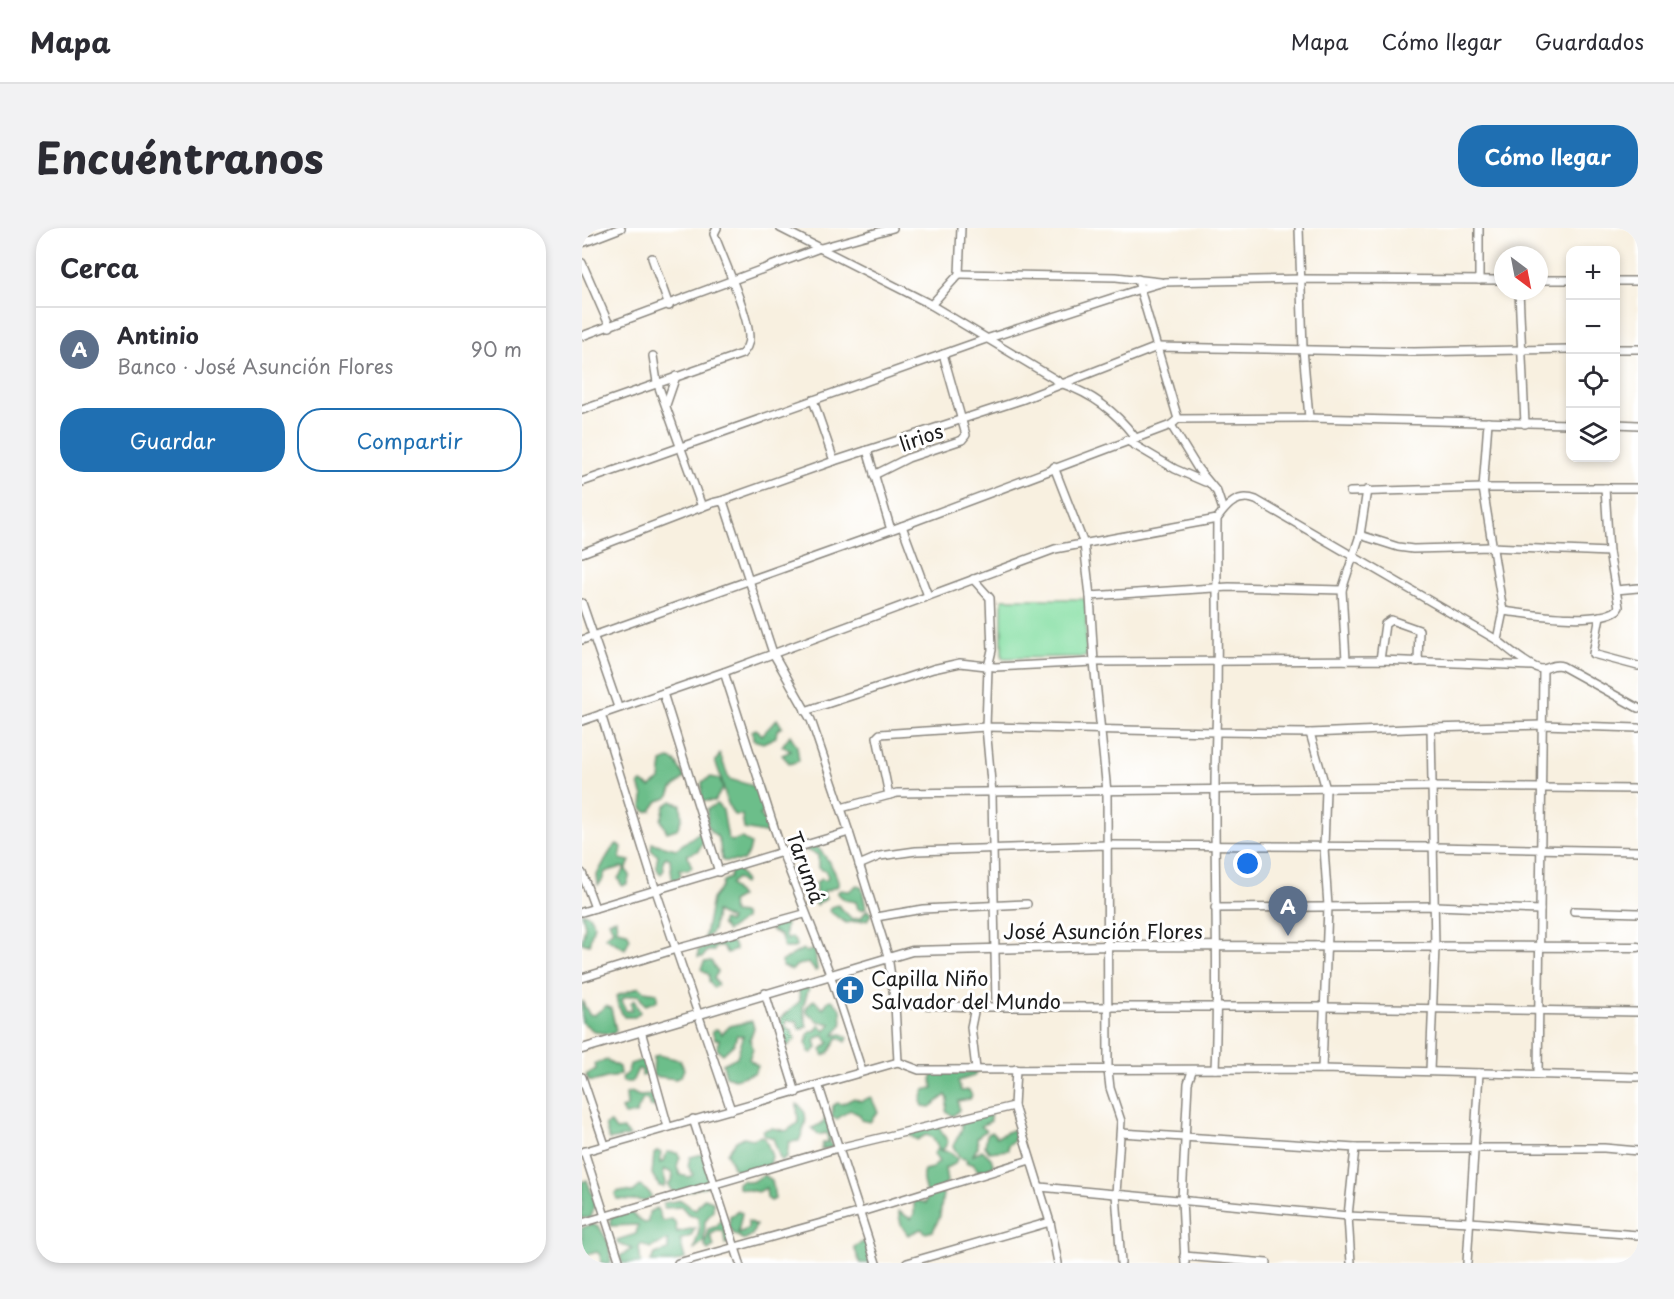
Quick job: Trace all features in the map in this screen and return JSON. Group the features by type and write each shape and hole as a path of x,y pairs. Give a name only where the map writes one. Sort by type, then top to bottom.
{"street":[{"path":"582,243 621,228"},
{"path":"582,410 742,354 748,346 749,336 732,280 714,234 717,228"},
{"path":"780,228 817,249 931,305 1064,384 1082,392 1111,411 1134,436"},
{"path":"582,336 669,306 817,249 893,228"},
{"path":"931,305 959,274 961,228"},
{"path":"1299,228 1303,349 1309,418"},
{"path":"1479,228 1479,280"},
{"path":"652,258 669,306"},
{"path":"582,263 610,327"},
{"path":"959,274 1138,279 1164,282 1302,279 1494,280"},
{"path":"1138,279 1178,419"},
{"path":"1548,280 1566,280"},
{"path":"1620,281 1638,281"},
{"path":"582,482 986,339 1164,282"},
{"path":"1519,300 1525,424"},
{"path":"582,553 702,507 1064,384 1157,347 1414,352 1566,349"},
{"path":"1620,349 1638,349"},
{"name":"lirios","path":"874,475 908,458 962,440 966,435 943,354"},
{"path":"653,356 657,382 702,507"},
{"path":"666,406 676,376"},
{"path":"813,400 834,461"},
{"path":"582,640 902,526 1134,436 1171,424 1178,419 1309,418 1566,424"},
{"path":"1488,422 1483,488 1503,611 1497,640"},
{"path":"1171,424 1217,492 1223,510"},
{"path":"1620,424 1638,425"},
{"path":"1126,440 1175,469 1209,483"},
{"path":"867,450 891,530"},
{"path":"1054,467 1084,544 1107,792 1108,1070 1110,1088 1121,1121 1116,1194 1121,1263"},
{"path":"1350,492 1483,488 1638,488"},
{"path":"1503,611 1563,616 1600,616 1615,613 1619,607 1609,552 1605,488"},
{"path":"1346,660 1342,590 1360,535 1367,490"},
{"path":"1215,1069 1218,1009 1214,789 1219,661 1216,588 1217,519 1223,510 1238,498 1247,496 1497,640 1532,666"},
{"path":"721,501 731,519 772,654 805,711 841,808 876,917 888,956 895,1004 898,1062"},
{"path":"582,721 723,672 1055,549 1217,519"},
{"path":"902,526 928,596"},
{"path":"1360,535 1406,548 1491,547 1609,552"},
{"path":"973,579 990,598 992,650 988,667 986,727 992,793 996,1005"},
{"path":"1090,596 1216,588 1342,590"},
{"path":"1616,590 1638,588"},
{"path":"582,603 618,707"},
{"path":"1600,616 1593,654 1638,666"},
{"path":"1380,660 1385,624 1391,620 1419,630 1418,662"},
{"path":"805,711 946,665 973,663 988,667 1094,662 1346,660 1532,666 1543,669 1557,664 1638,708"},
{"path":"1538,1073 1543,669"},
{"name":"Tarumá","path":"723,672 782,852 804,914 830,974 862,1071"},
{"path":"663,693 719,872"},
{"path":"601,714 656,891 731,1110"},
{"path":"889,795 877,737 880,734 986,727 1101,731 1310,733 1542,725 1638,728"},
{"path":"1430,1071 1435,947 1434,847 1430,787 1431,728"},
{"path":"1310,733 1326,789 1324,848 1328,906 1322,1069"},
{"path":"841,808 889,795 1430,787 1638,789"},
{"path":"582,912 849,832"},
{"path":"859,864 880,856 916,851 1107,845 1215,844 1324,848 1434,847 1638,851"},
{"path":"582,873 595,908"},
{"path":"876,917 923,909 1027,904"},
{"path":"1215,909 1435,906 1540,910"},
{"path":"1574,911 1638,912"},
{"path":"582,978 676,949 804,914"},
{"name":"José Asunción Flores","path":"582,1049 888,956 939,948 1638,947"},
{"path":"765,993 796,1093"},
{"path":"895,1004 975,1007 996,1005 1218,1009 1325,1007 1638,1012"},
{"path":"975,1007 971,1027 975,1069"},
{"path":"641,1031 668,1127"},
{"path":"621,1263 583,1151 693,1119 819,1087 862,1071 898,1062 907,1068 919,1070 1322,1069 1638,1077"},
{"path":"1016,1069 1014,1106 1040,1186 1058,1263"},
{"path":"1192,1071 1188,1083 1182,1199 1185,1259 1267,1263"},
{"path":"1467,1263 1479,1072"},
{"path":"582,1077 605,1145"},
{"path":"819,1087 876,1263"},
{"path":"582,1223 838,1148 1014,1106"},
{"path":"693,1119 740,1263"},
{"path":"1121,1133 1355,1148 1474,1147 1638,1151"},
{"path":"1350,1263 1348,1216 1355,1148"},
{"path":"678,1263 861,1212 1030,1160"},
{"path":"1040,1186 1348,1216 1470,1222 1638,1235"},
{"path":"908,1263 1050,1222"}],"green space":[{"path":"1002,599 1086,599 1086,657 1002,658"},
{"path":"777,719 782,727 777,730 776,737 763,743 753,740 752,731 756,729 762,735"},
{"path":"790,735 797,746 799,761 790,764 782,755 791,751 782,746"},
{"path":"720,754 729,779 761,788 767,810 760,815 771,825 772,830 769,834 744,829 742,815 734,815 730,809 715,762"},
{"path":"669,759 675,761 685,777 672,789 668,798 658,801 651,811 646,812 642,808 643,797 639,784 642,782 650,787 660,780 662,762"},
{"path":"711,777 720,779 723,788 715,801 701,801 702,782"},
{"path":"672,801 681,805 682,818 677,829 667,832 661,820 665,806"},
{"path":"717,804 723,810 728,839 732,841 742,838 751,844 749,853 743,861 723,861 718,838 711,832 707,823 707,809"},
{"path":"704,829 708,834 698,851 687,855 692,867 688,870 679,869 681,876 675,881 672,878 670,859 666,857 663,861 664,870 661,874 659,872 656,866 658,856 651,850 652,843 676,849"},
{"path":"617,844 622,847 620,859 630,861 626,870 630,875 627,884 622,886 618,878 625,869 622,867 605,872 598,885 597,874"},
{"path":"815,845 831,865 838,882 838,886 823,892 826,899 816,905 812,899 816,896 816,884 822,879 826,881 828,877 825,871 818,868 818,855 805,850"},
{"path":"738,868 745,882 743,884 737,878 730,884 740,897 731,902 733,913 744,914 745,919 727,931 721,924 723,920 729,922 730,919 716,912 713,931 704,940 712,899 721,888 723,881 730,878 731,871"},
{"path":"857,885 862,888 866,908 862,910 858,909 856,902 845,900 837,893 840,890 849,891"},
{"path":"838,905 852,919 861,918 867,910 871,914 867,920 846,923 829,911 831,907"},
{"path":"582,912 589,915 594,924 589,945 582,943 585,926"},
{"path":"616,919 617,930 627,932 630,938 625,949 605,937 613,930 609,921"},
{"path":"786,920 785,935 787,940 792,937 797,945 794,948 784,948 781,936 771,930 771,926"},
{"path":"722,939 733,943 736,950 727,953 723,947 715,947 714,951 707,951 703,957 698,957 698,950"},
{"path":"803,949 806,952 815,949 817,970 815,971 809,963 797,965 792,970 782,966 782,961"},
{"path":"711,961 718,972 714,978 718,985 714,988 709,982 709,975 701,969 704,962"},
{"path":"810,984 803,1007 807,1027 799,1029 797,1021 786,1021 785,1027 792,1031 795,1039 788,1046 783,1045 779,1028 781,1018 800,1001 798,985"},
{"path":"639,987 644,991 657,993 657,1001 645,1005 638,995 625,997 622,1000 626,1011 632,1010 631,1003 634,1000 640,1012 635,1017 624,1017 616,996"},
{"path":"814,1000 823,1009 828,1001 832,1000 841,1009 842,1025 834,1035 842,1034 848,1038 846,1042 838,1037 829,1053 824,1056 821,1050 829,1043 824,1035 815,1039 817,1048 812,1053 809,1052 806,1043 809,1032 816,1030 819,1025 825,1031 831,1024 818,1021 807,1013 806,1008"},
{"path":"582,1001 589,1014 594,1015 606,1006 611,1008 616,1030 613,1034 595,1032 582,1022"},
{"path":"752,1021 754,1028 750,1039 753,1048 749,1059 758,1066 754,1073 735,1079 726,1076 723,1064 737,1057 743,1036 737,1035 734,1044 723,1054 717,1049 719,1039 715,1039 712,1031 717,1029 722,1034 730,1026"},
{"path":"658,1055 680,1060 684,1069 681,1076 676,1079 653,1076 654,1057"},
{"path":"646,1059 649,1065 646,1075 642,1076 642,1070 638,1069 632,1082 623,1082 622,1078 628,1072 630,1064"},
{"path":"607,1060 619,1067 620,1074 615,1077 589,1081 586,1075 596,1069 595,1063"},
{"path":"977,1072 974,1076 958,1081 961,1091 969,1090 972,1096 970,1099 958,1101 959,1110 953,1116 946,1111 948,1099 946,1095 930,1107 923,1106 921,1101 924,1090 933,1088 931,1079 934,1073"},
{"path":"631,1092 639,1096 653,1095 655,1107 650,1107 648,1100 643,1099 636,1114 624,1115 621,1109 627,1107 626,1094"},
{"path":"871,1097 878,1112 870,1122 861,1120 860,1115 850,1110 837,1119 832,1118 833,1106 837,1103 842,1104 854,1098 861,1101"},
{"path":"797,1104 806,1116 805,1126 799,1141 789,1142 787,1156 781,1161 773,1138 764,1135 763,1130 772,1128 786,1131 798,1123"},
{"path":"990,1115 991,1121 981,1126 986,1130 977,1138 978,1147 972,1156 982,1150 991,1158 994,1167 979,1172 973,1164 966,1163 967,1160 959,1157 953,1146 962,1129 961,1118"},
{"path":"826,1116 831,1123 830,1142 833,1147 821,1150 823,1143 828,1142 827,1133 818,1135 812,1128 823,1123"},
{"path":"611,1123 616,1130 623,1129 630,1136 609,1140 605,1125"},
{"path":"937,1124 948,1142 943,1150 939,1149 932,1137 926,1135 917,1140 909,1135 910,1133"},
{"path":"1011,1130 1016,1133 1016,1139 1008,1145 1008,1150 989,1152 985,1146 987,1134 992,1132 997,1137"},
{"path":"761,1136 765,1138 772,1156 770,1165 740,1174 733,1167 727,1153 736,1141 744,1137 752,1139"},
{"path":"936,1150 950,1152 957,1159 955,1164 945,1168 947,1182 940,1190 943,1194 940,1216 933,1231 926,1233 921,1229 908,1235 901,1225 898,1211 911,1219 914,1214 914,1200 926,1203 923,1174 924,1170 932,1168 939,1162 934,1154"},
{"path":"658,1151 661,1153 660,1163 664,1161 667,1152 677,1153 680,1157 677,1166 680,1175 689,1177 693,1175 688,1166 690,1157 703,1154 709,1177 707,1186 683,1193 673,1193 668,1185 673,1177 672,1173 664,1169 666,1182 664,1187 659,1186 652,1174 654,1154"},
{"path":"764,1175 772,1180 775,1199 771,1201 767,1198 766,1188 758,1192 738,1188 738,1183 742,1180 751,1182"},
{"path":"587,1180 595,1202 591,1218 582,1218 582,1182"},
{"path":"640,1186 650,1193 651,1197 645,1201 617,1199 615,1194 619,1191 633,1192"},
{"path":"704,1198 713,1201 713,1210 705,1221 704,1241 694,1249 699,1231 698,1217 688,1214 682,1207 664,1208 663,1203 681,1200 695,1210"},
{"path":"657,1208 662,1221 671,1219 675,1222 677,1232 695,1228 691,1236 680,1240 685,1259 674,1262 650,1262 655,1254 668,1250 668,1240 650,1248 642,1244 639,1247 641,1263 622,1263 620,1256 632,1249 618,1244 617,1240 636,1234 638,1225 610,1226 611,1217 629,1211 644,1223 648,1222 649,1212"},
{"path":"738,1211 742,1213 738,1233 748,1229 748,1221 756,1225 752,1235 744,1240 734,1234 729,1226 730,1216"},
{"path":"721,1218 733,1241 725,1244 724,1232 718,1230 710,1235 714,1246 708,1250 705,1246 708,1229 717,1226"},
{"path":"592,1224 600,1228 609,1244 611,1263 601,1263 597,1252 583,1256 585,1263 582,1263 582,1228"},
{"path":"863,1242 867,1243 871,1263 860,1263 854,1247"}],"place":[{"name":"Antinio","path":"1288,936"},
{"name":"Capilla Niño Salvador del Mundo","path":"850,990"}]}
